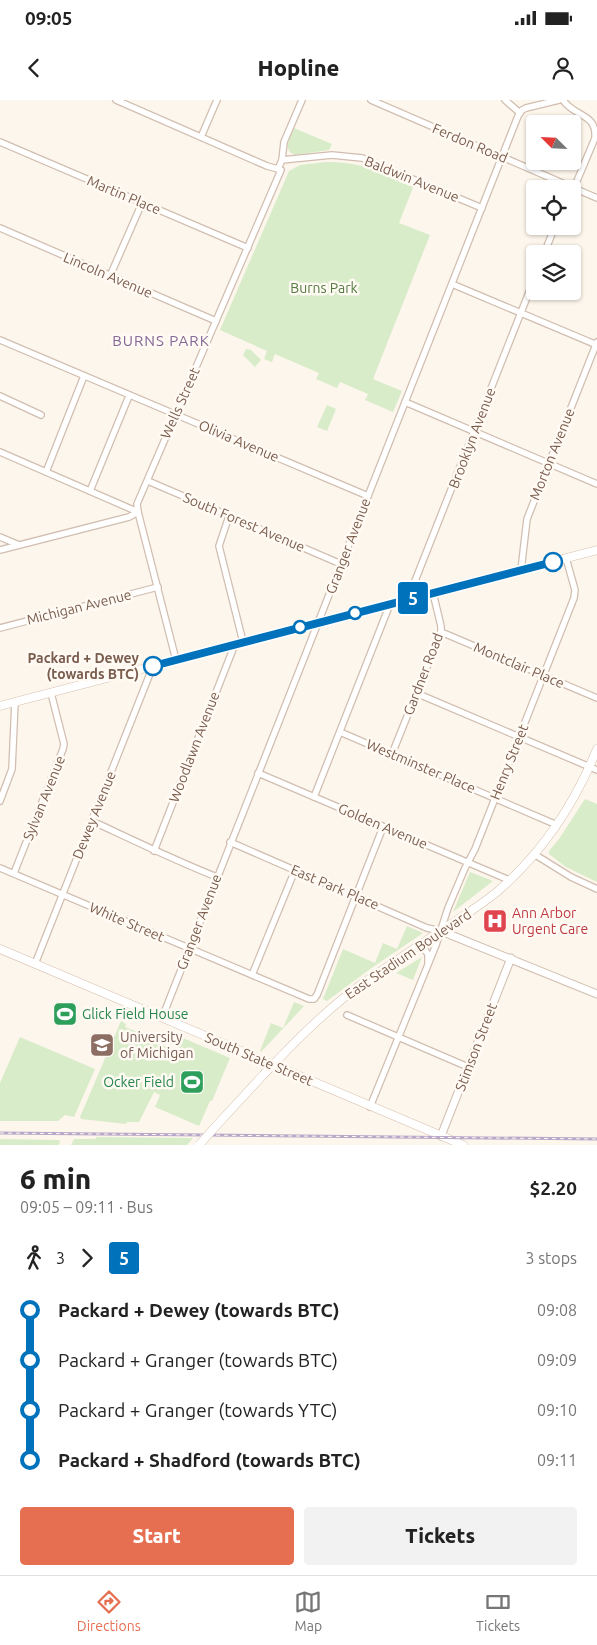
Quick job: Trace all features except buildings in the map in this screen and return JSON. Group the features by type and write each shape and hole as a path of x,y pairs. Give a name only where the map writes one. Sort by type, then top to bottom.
{"main road":[{"path":"0,706 596,549"},
{"name":"East Stadium Boulevard","path":"199,1145 282,1055 332,1008 364,983 478,907 509,880 534,854 557,825 593,768 597,749"},
{"name":"South State Street","path":"0,949 463,1145"}],"street":[{"path":"116,100 278,169"},
{"path":"201,137 217,100"},
{"name":"Wells Street","path":"138,512 137,504 281,170 278,169 282,160 283,145 302,100"},
{"name":"Ferdon Road","path":"371,100 554,180"},
{"path":"505,100 520,113 526,108 559,100"},
{"path":"563,100 571,108 590,119 596,131 595,138 577,180"},
{"name":"Granger Avenue","path":"162,1018 230,842 520,113"},
{"name":"Martin Place","path":"0,142 248,248"},
{"name":"Baldwin Avenue","path":"282,160 332,155 362,158 482,208"},
{"name":"Ferdon Road","path":"581,192 597,198"},
{"path":"110,276 142,203"},
{"name":"Lincoln Avenue","path":"0,228 216,321"},
{"path":"452,284 597,344"},
{"name":"Brooklyn Avenue","path":"413,598 411,591 526,300"},
{"name":"Olivia Avenue","path":"0,340 368,496"},
{"name":"Morton Avenue","path":"521,570 526,519 597,344"},
{"path":"46,472 84,376"},
{"path":"0,396 41,415"},
{"path":"90,490 129,396"},
{"path":"405,402 597,484"},
{"path":"0,452 138,512"},
{"name":"South Forest Avenue","path":"148,481 341,564"},
{"path":"0,550 129,517 138,512"},
{"path":"138,512 176,660"},
{"path":"229,516 219,546 243,642"},
{"path":"0,537 19,545"},
{"name":"Henry Street","path":"370,1107 441,931 448,908 520,736 575,594 566,558"},
{"name":"Michigan Avenue","path":"0,628 158,587"},
{"name":"Gardner Road","path":"392,754 441,632 433,593"},
{"path":"314,797 390,604"},
{"name":"Montclair Place","path":"441,632 597,698"},
{"name":"Woodlawn Avenue","path":"154,851 235,644"},
{"name":"Dewey Avenue","path":"35,964 153,666"},
{"name":"Sylvan Avenue","path":"14,873 63,749 64,744 51,693"},
{"path":"416,693 593,768"},
{"path":"0,801 12,769 15,702"},
{"name":"Westminster Place","path":"340,732 557,825"},
{"name":"Golden Avenue","path":"258,773 509,880"},
{"path":"92,822 154,851 217,877"},
{"path":"356,896 383,827"},
{"name":"East Park Place","path":"230,842 427,928 441,931"},
{"path":"534,854 571,878 597,889"},
{"name":"White Street","path":"0,868 309,999 314,999 317,995 356,896"},
{"path":"252,975 295,870"},
{"path":"441,931 597,994"},
{"path":"421,945 428,954 427,964"},
{"name":"Stimson Street","path":"441,1136 511,958"},
{"path":"347,1015 468,1067"}],"green space":[{"path":"294,128 332,144 329,150 295,155 291,153 288,143"},
{"name":"Burns Park","path":"326,162 350,163 382,172 414,185 399,223 430,235 373,379 402,391 393,412 365,400 368,394 340,382 337,388 316,379 319,373 275,354 272,362 264,359 267,351 220,330 289,171 300,165"},
{"path":"246,349 251,350 261,360 255,367 243,355"},
{"path":"327,405 336,409 327,431 317,427"},
{"path":"585,799 597,804 597,882 566,867 549,854 549,851"},
{"path":"470,872 493,881 453,912"},
{"path":"407,926 423,933 327,1001 323,999 343,949 375,963 383,943 397,949"},
{"path":"422,957 413,980 396,973"},
{"path":"294,1002 304,1006 261,1052 271,1023 283,1028"},
{"path":"121,1021 126,1024 125,1027 158,1040 158,1043 177,1052 183,1038 230,1058 199,1126 155,1107 160,1095 154,1092 139,1122 127,1122 126,1124 81,1119 80,1117"},
{"path":"20,1037 95,1069 74,1117 65,1115 58,1121 0,1121 0,1083"},
{"path":"97,1137 193,1138 187,1145 71,1145 74,1139 95,1139"},
{"path":"0,1139 60,1140 59,1145 0,1145"}],"railway":[{"path":"0,1133 597,1139"}],"bus line":[{"name":"5","path":"153,666 553,562"}],"place":[{"name":"Packard + Dewey (towards BTC)","path":"153,666"},
{"name":"Ann Arbor Urgent Care","path":"495,921"},
{"name":"Glick Field House","path":"65,1014"},
{"name":"University of Michigan","path":"102,1045"},
{"name":"Ocker Field","path":"192,1082"}],"district":[{"name":"BURNS PARK","path":"161,341"}]}
